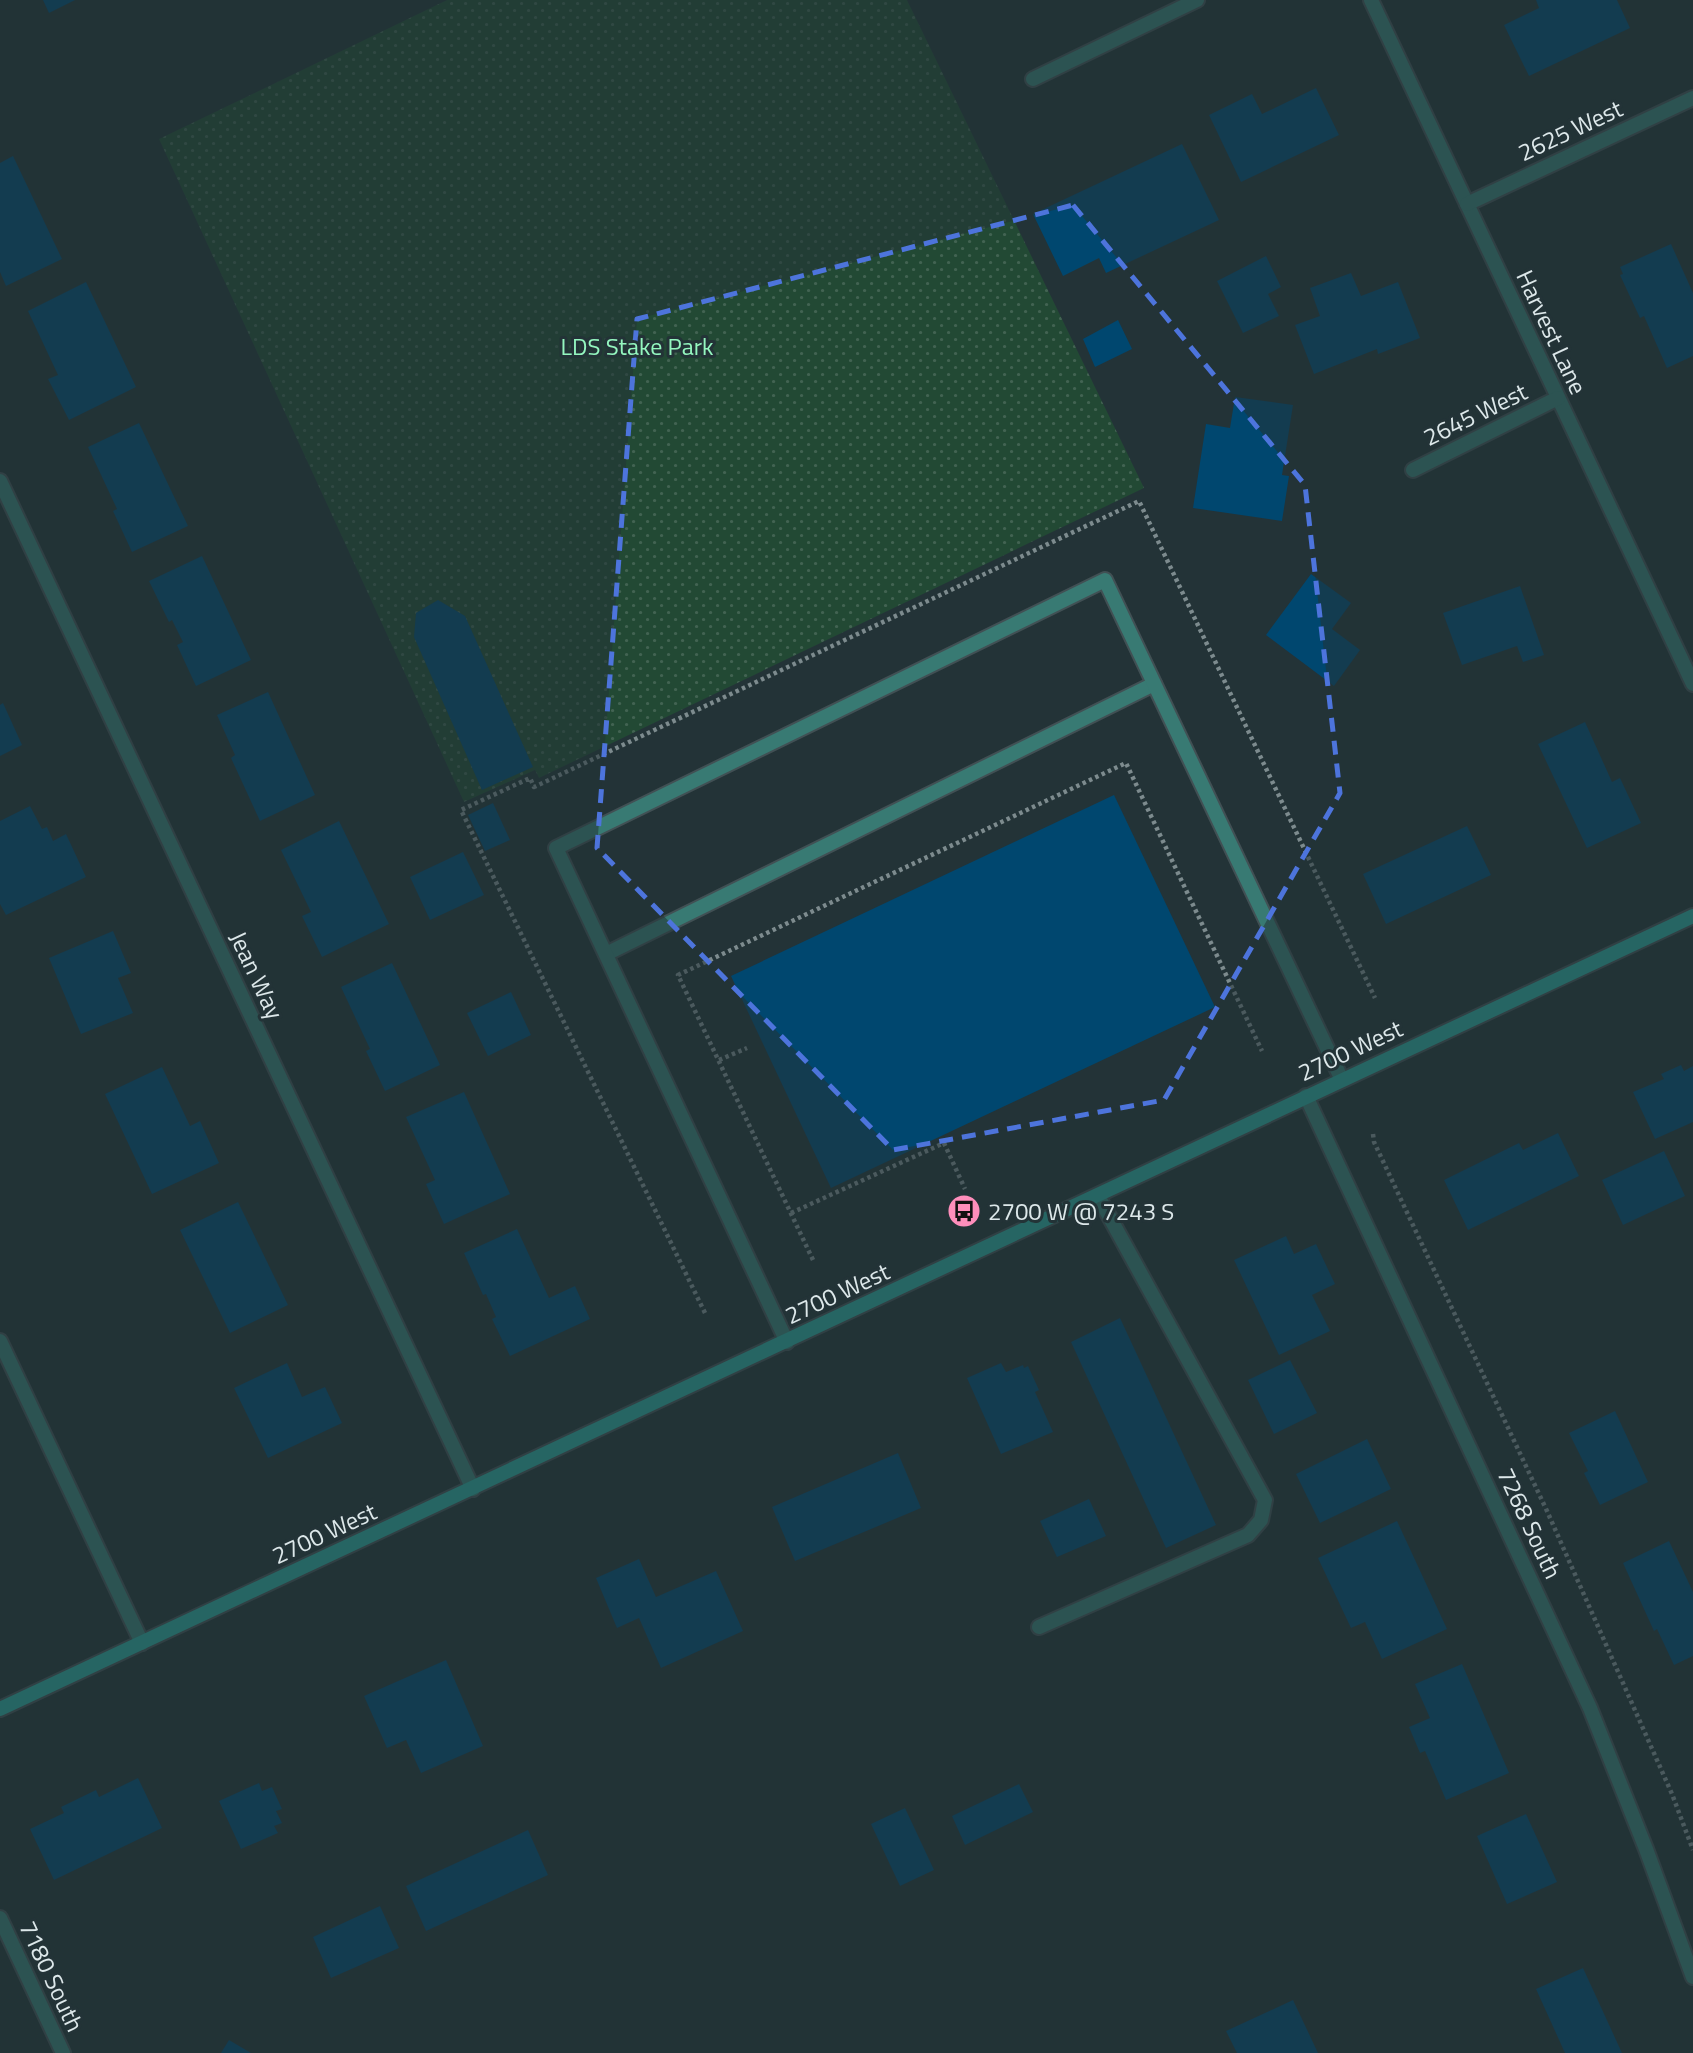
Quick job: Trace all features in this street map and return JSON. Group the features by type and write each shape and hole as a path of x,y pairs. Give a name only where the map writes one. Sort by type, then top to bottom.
{"main road":[{"name":"2700 West","path":"0,1709 1693,916"}],"street":[{"path":"1033,79 1197,0"},
{"name":"Harvest Lane","path":"1371,0 1693,684"},
{"name":"2625 West","path":"1467,204 1693,98"},
{"name":"2645 West","path":"1413,470 1558,398"},
{"name":"Jean Way","path":"0,481 473,1489"},
{"path":"786,1342 556,848 1105,580 1342,1080"},
{"path":"606,954 1154,684"},
{"name":"7268 South","path":"1306,1096 1590,1708 1693,1978"},
{"path":"1039,1627 1248,1535 1261,1520 1265,1500 1098,1196"},
{"path":"0,1342 142,1643"},
{"name":"7180 South","path":"0,1918 64,2053"}],"path":[{"path":"813,1260 678,975 1126,763 1262,1051"},
{"path":"719,1060 747,1048"},
{"path":"1373,1134 1374,1142 1590,1608 1672,1794 1693,1850"},
{"path":"791,1213 944,1143 965,1189"}],"highlighted area":[{"path":"1073,205 1305,485 1340,793 1164,1100 893,1150 597,848 637,319"}],"green space":[{"name":"LDS Stake Park","path":"447,0 907,0 1144,488 539,778 535,770 464,802 159,139"}],"building":[{"path":"43,0 75,0 49,13"},
{"path":"1536,0 1617,0 1630,28 1529,76 1504,25 1539,8"},
{"path":"1316,88 1339,135 1241,182 1209,115 1252,94 1262,114"},
{"path":"1182,144 1219,220 1106,273 1099,258 1063,276 1033,214"},
{"path":"13,156 62,259 6,286 0,272 0,163"},
{"path":"1671,244 1693,293 1693,356 1667,368 1644,316 1640,318 1620,275 1623,274 1620,267"},
{"path":"1266,256 1281,287 1268,294 1279,316 1243,333 1217,281"},
{"path":"1351,273 1361,296 1398,282 1420,338 1378,354 1377,349 1314,374 1295,325 1320,316 1310,288"},
{"path":"86,282 136,387 69,420 48,379 58,375 28,311"},
{"path":"1118,320 1132,349 1095,367 1083,339"},
{"path":"1235,397 1293,405 1282,475 1289,476 1282,521 1193,508 1206,424 1230,428"},
{"path":"139,423 188,526 132,552 113,511 117,509 88,447"},
{"path":"202,556 251,660 196,686 177,645 183,642 172,620 169,622 149,581"},
{"path":"1311,574 1351,603 1332,629 1360,650 1334,686 1266,635"},
{"path":"1520,586 1544,655 1523,662 1517,646 1462,665 1443,613"},
{"path":"438,600 465,616 533,767 482,790 414,637 416,613"},
{"path":"268,692 315,795 260,821 231,758 235,755 217,715"},
{"path":"3,703 22,745 0,756 0,705"},
{"path":"1585,722 1612,782 1620,778 1641,823 1587,848 1538,744"},
{"path":"1114,795 1215,1007 831,1188 731,976"},
{"path":"493,803 510,840 485,851 468,815"},
{"path":"30,806 42,829 47,827 53,841 66,834 86,877 6,915 0,904 0,821"},
{"path":"339,821 389,924 322,957 302,916 311,912 281,850"},
{"path":"1467,826 1491,875 1386,924 1363,874"},
{"path":"463,852 484,895 430,920 410,877"},
{"path":"113,931 131,973 118,978 133,1013 81,1034 49,958"},
{"path":"392,963 440,1065 385,1091 366,1051 370,1049 341,987"},
{"path":"511,992 531,1035 488,1056 467,1013"},
{"path":"1681,1065 1684,1071 1693,1066 1693,1122 1655,1139 1633,1092 1664,1079 1661,1074"},
{"path":"162,1067 190,1126 200,1121 219,1163 152,1194 105,1094"},
{"path":"464,1092 510,1194 444,1224 426,1184 435,1180 406,1117"},
{"path":"1558,1133 1579,1176 1468,1230 1444,1180 1519,1143 1523,1150"},
{"path":"1664,1151 1685,1196 1623,1225 1602,1180"},
{"path":"238,1202 288,1305 230,1333 180,1230"},
{"path":"517,1229 549,1298 575,1286 590,1319 510,1356 492,1319 496,1317 486,1294 483,1295 464,1253"},
{"path":"1286,1236 1294,1254 1316,1244 1335,1284 1312,1295 1330,1331 1279,1355 1234,1260"},
{"path":"1120,1318 1216,1525 1166,1548 1071,1342"},
{"path":"1290,1360 1317,1413 1274,1434 1248,1380"},
{"path":"287,1363 302,1397 325,1387 342,1423 268,1458 234,1388"},
{"path":"1001,1363 1006,1372 1023,1365 1024,1368 1028,1366 1039,1390 1035,1392 1053,1432 1001,1454 967,1378"},
{"path":"1615,1411 1648,1482 1600,1505 1584,1473 1588,1471 1569,1433"},
{"path":"1367,1439 1391,1489 1320,1523 1296,1474"},
{"path":"898,1453 921,1508 795,1561 772,1507"},
{"path":"1089,1499 1106,1536 1057,1557 1040,1521"},
{"path":"1397,1521 1447,1629 1382,1659 1365,1622 1351,1628 1318,1558"},
{"path":"1669,1541 1693,1592 1693,1656 1674,1665 1657,1629 1654,1631 1623,1563"},
{"path":"639,1559 656,1597 716,1571 743,1631 661,1668 639,1618 617,1628 596,1578"},
{"path":"446,1660 483,1746 421,1773 406,1740 387,1748 364,1696"},
{"path":"1462,1664 1509,1773 1446,1800 1425,1751 1420,1753 1409,1727 1430,1718 1415,1684"},
{"path":"138,1778 162,1828 54,1880 30,1829 64,1813 61,1807 96,1790 99,1797"},
{"path":"259,1783 262,1791 272,1787 282,1809 276,1811 282,1823 274,1826 278,1833 241,1849 219,1801"},
{"path":"1019,1784 1033,1812 965,1845 952,1816"},
{"path":"905,1808 934,1870 900,1886 871,1824"},
{"path":"1526,1814 1557,1882 1507,1904 1477,1836"},
{"path":"528,1830 548,1875 426,1931 406,1886"},
{"path":"380,1906 399,1948 331,1978 313,1937"},
{"path":"1583,1968 1622,2053 1565,2053 1536,1989"},
{"path":"1293,2000 1318,2053 1237,2053 1226,2031"},
{"path":"229,2040 251,2053 221,2053"}],"place":[{"name":"2700 W @ 7243 S","path":"964,1211"}]}
